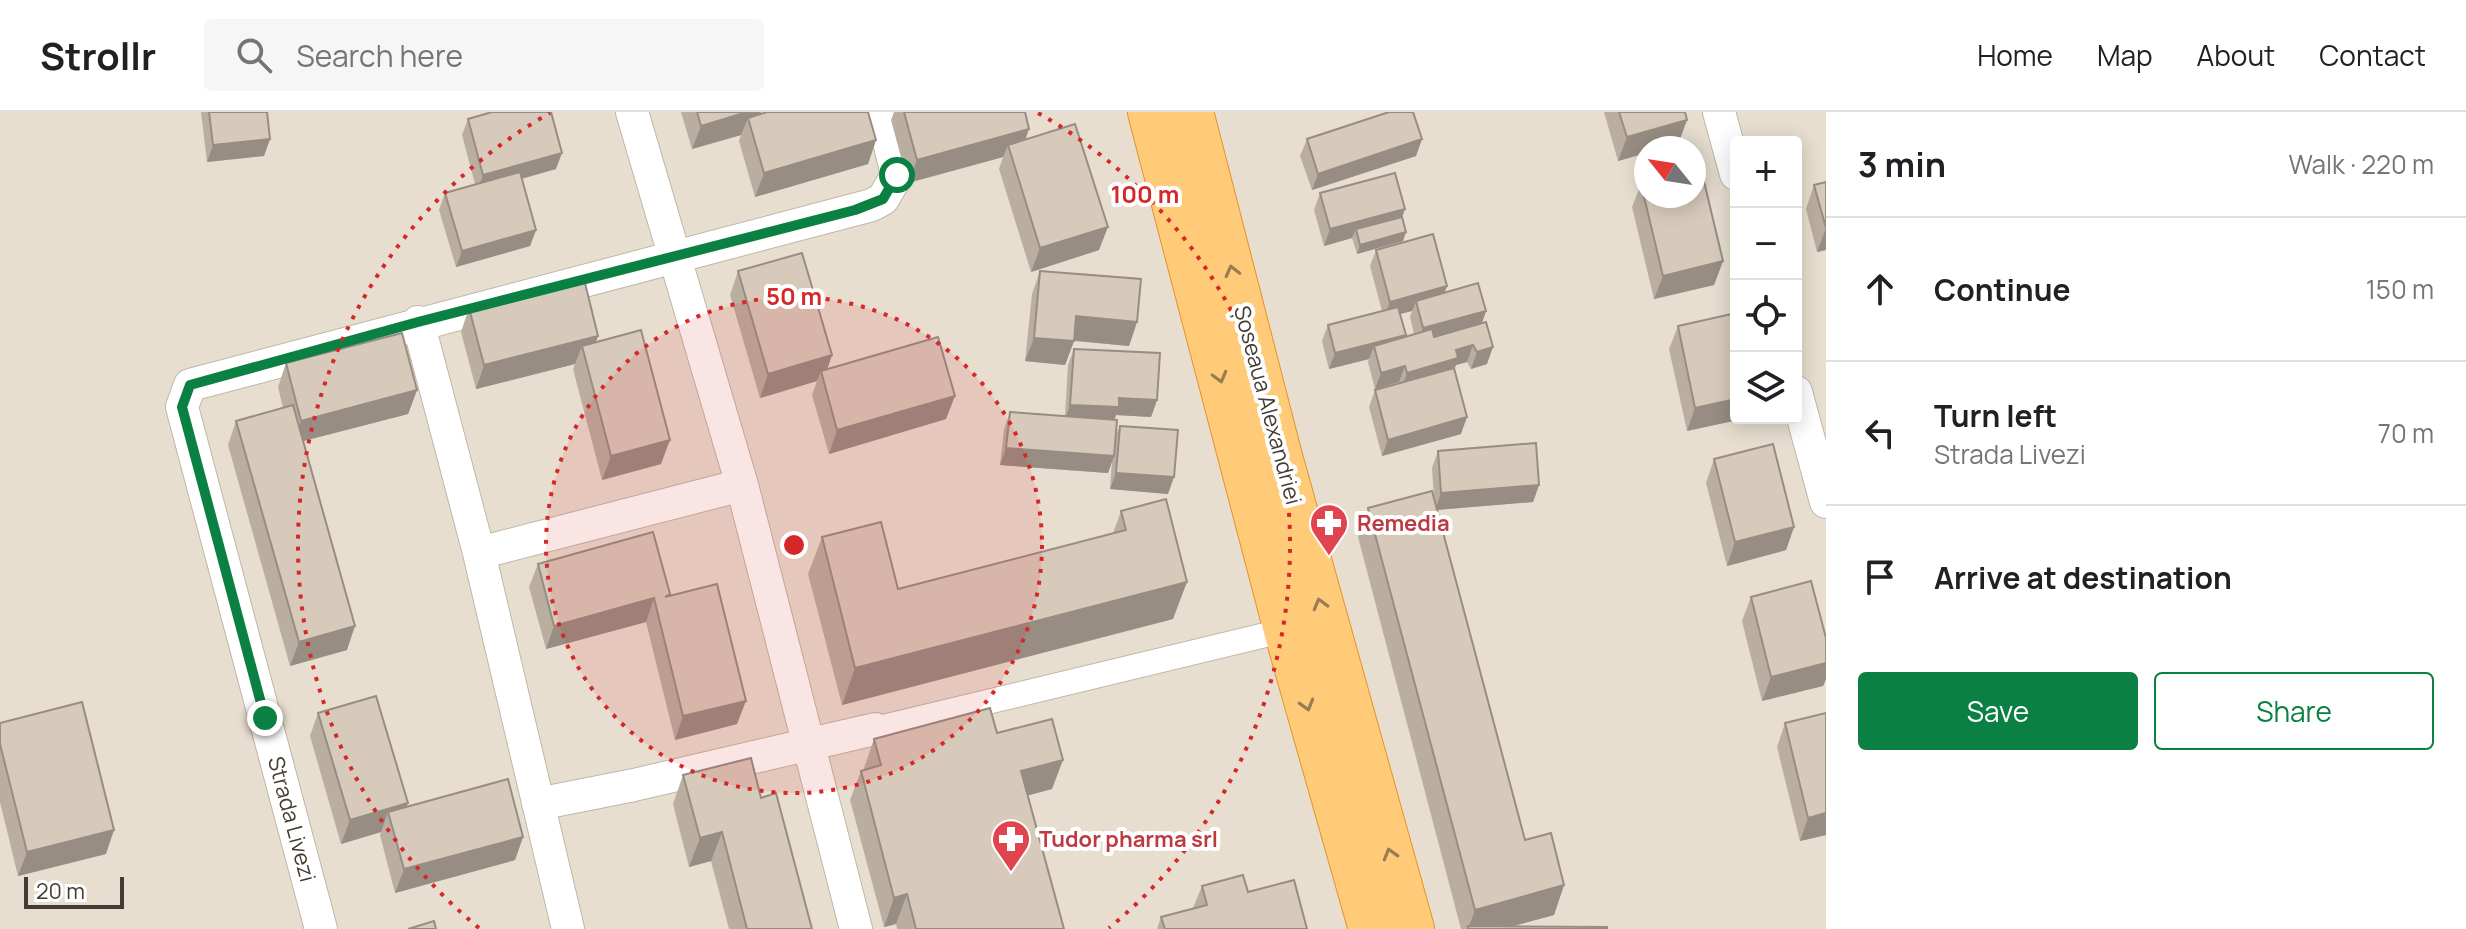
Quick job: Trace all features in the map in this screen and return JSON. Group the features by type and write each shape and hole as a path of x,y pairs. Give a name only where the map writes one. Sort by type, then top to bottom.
{"highway":[{"name":"Șoseaua Alexandriei","path":"1150,112 1286,630 1371,929"},
{"name":"Șoseaua Alexandriei","path":"1191,112 1279,453 1412,929"}],"street":[{"path":"632,112 742,485 856,929"},
{"path":"568,929 479,553 418,322 675,259 883,199 897,175 882,112"},
{"path":"1719,112 1730,152"},
{"name":"Strada Livezi","path":"321,929 182,407 190,385 418,322"},
{"path":"1802,414 1826,502"},
{"path":"479,553 742,485"},
{"path":"538,804 875,729 1286,630"}],"shaded area":[{"path":"0,112 1826,112 1826,929 0,929"}],"building":[{"path":"209,112 267,112 270,139 213,145"},
{"path":"492,112 551,112 562,153 483,175 468,119"},
{"path":"697,112 747,112 701,126"},
{"path":"767,112 868,112 876,140 764,173 748,118"},
{"path":"904,112 1025,112 1029,129 917,160"},
{"path":"1389,112 1413,112 1422,139 1318,174 1307,139"},
{"path":"1619,112 1685,112 1687,120 1627,137"},
{"path":"1075,124 1108,227 1040,248 1008,145"},
{"path":"520,172 536,230 462,251 445,193"},
{"path":"1395,173 1405,209 1330,229 1320,193"},
{"path":"1826,182 1826,228 1814,185"},
{"path":"1706,190 1723,261 1663,276 1647,208 1706,208"},
{"path":"1402,217 1406,232 1360,245 1356,229"},
{"path":"1433,234 1447,286 1390,302 1376,250"},
{"path":"802,253 832,355 768,374 738,271"},
{"path":"1040,271 1141,279 1137,322 1076,316 1074,341 1034,338"},
{"path":"584,279 598,336 484,365 469,308"},
{"path":"1478,283 1486,311 1423,328 1416,301"},
{"path":"1398,307 1406,335 1335,353 1328,325"},
{"path":"1730,314 1730,400 1695,408 1678,326"},
{"path":"1486,322 1493,347 1477,352 1473,345 1456,350 1458,358 1407,373 1405,366 1381,373 1374,346 1432,329 1434,337"},
{"path":"641,330 670,440 611,456 582,346"},
{"path":"402,333 417,390 301,421 286,363"},
{"path":"938,337 955,396 837,430 821,371"},
{"path":"1074,349 1160,353 1157,400 1119,398 1119,407 1070,405"},
{"path":"1454,368 1467,417 1388,440 1375,390"},
{"path":"293,405 355,626 299,642 236,421"},
{"path":"1010,412 1117,420 1114,456 1006,448"},
{"path":"1120,426 1178,430 1174,477 1116,473"},
{"path":"1536,443 1539,485 1441,493 1438,451"},
{"path":"1773,444 1794,527 1735,542 1714,459"},
{"path":"1432,491 1525,840 1551,833 1564,885 1475,910 1368,508"},
{"path":"1166,499 1187,582 855,668 822,537 881,522 898,589 1126,530 1121,511"},
{"path":"653,532 670,594 665,597 717,584 746,701 683,716 654,598 554,626 538,564"},
{"path":"1811,581 1826,638 1826,663 1771,677 1751,597"},
{"path":"376,696 408,803 350,820 318,713"},
{"path":"82,702 114,830 27,852 0,744 0,723"},
{"path":"990,708 997,733 1052,719 1063,760 1021,771 1064,929 916,929 907,894 894,898 861,771 881,765 874,739"},
{"path":"1826,713 1826,813 1808,818 1785,723"},
{"path":"751,758 761,798 776,793 812,929 747,929 722,832 700,838 683,775"},
{"path":"508,779 523,837 404,869 388,812"},
{"path":"1243,875 1248,892 1294,880 1307,929 1165,929 1161,917 1207,905 1202,886"},
{"path":"434,921 436,929 408,929"},
{"path":"1468,926 1607,927 1607,929 1468,929"}],"place":[{"name":"Remedia","path":"1329,557"},
{"name":"Tudor pharma srl","path":"1011,873"}],"route":[{"path":"265,718 182,407 190,385 418,322 675,259 872,205 883,199 897,175"}]}
